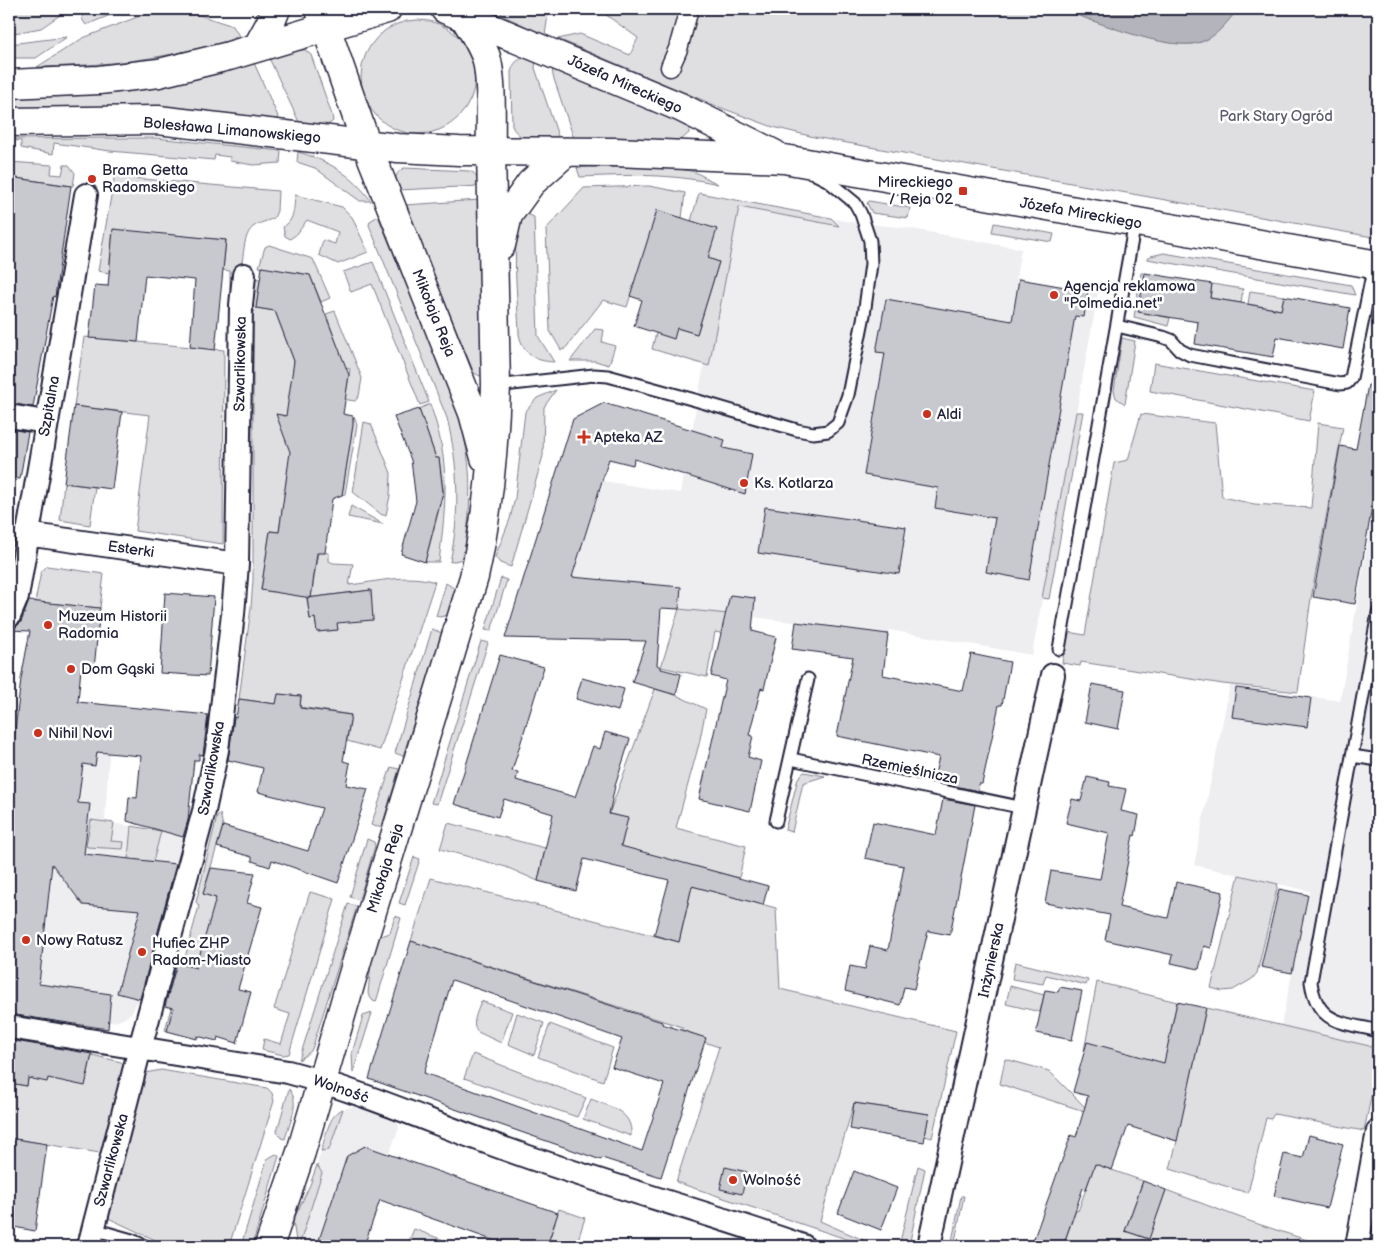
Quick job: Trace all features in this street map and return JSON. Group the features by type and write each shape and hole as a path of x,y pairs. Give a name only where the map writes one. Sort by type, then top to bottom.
{"main road":[{"path":"258,46 276,9"},
{"path":"9,84 99,80 159,73 229,56 258,46 322,18 387,9"},
{"name":"Mikołaja Reja","path":"269,1246 301,1152 362,944 474,577 484,527 489,487 496,386 489,74 486,58 479,41 456,11"},
{"name":"Józefa Mireckiego","path":"456,11 680,107 784,159"},
{"name":"Mikołaja Reja","path":"322,18 366,143 473,413 486,464 489,487"},
{"name":"Bolesława Limanowskiego","path":"9,122 158,120 398,148 490,151"},
{"name":"Józefa Mireckiego","path":"490,151 624,152 784,159 1377,265"},
{"path":"494,291 500,248 508,214 531,183 566,152"}],"street":[{"path":"670,67 678,49 688,9"},
{"name":"Szpitalna","path":"9,616 17,597 26,534 86,195"},
{"name":"Szwarlikowska","path":"91,1238 204,812 216,750 233,614 237,564 244,275"},
{"path":"9,416 46,422"},
{"name":"Esterki","path":"26,534 237,564"},
{"name":"Inżynierska","path":"929,1246 1053,674"},
{"name":"Wolność","path":"9,1027 288,1072 322,1081 513,1152 619,1188 803,1246"},
{"path":"1357,1246 1378,1131"}],"lane":[{"path":"496,386 594,375 608,376 797,430 814,433 828,431 838,423 848,395 864,315 871,264 870,241 855,202 827,180 784,159"},
{"path":"1059,650 1135,222"},
{"path":"1117,326 1163,336 1171,340 1180,350 1190,355 1340,384 1346,383 1350,378 1377,265"},
{"path":"1378,614 1311,982 1313,996 1318,1006 1326,1015 1334,1020 1378,1031"},
{"path":"776,821 808,679"},
{"path":"1352,756 1378,760"},
{"name":"Rzemieślnicza","path":"791,759 1024,808"},
{"path":"91,1238 132,1240 145,1246"}],"shaded area":[{"path":"1060,9 1238,9 1222,28 1207,40 1187,44 1170,43 1131,34"},
{"path":"736,200 850,222 907,228 1021,249 1016,278 1098,293 1032,655 889,630 888,634 753,617 566,599 602,481 681,493"},
{"path":"1378,484 1378,1048 1281,1025 1310,891 1194,865 1230,685 1340,701"},
{"path":"97,752 109,753 105,822 186,835 144,1000 139,999 132,1012 125,1018 119,1021 108,1022 107,1029 9,1014 9,808 88,819 89,804 62,800 66,762 95,766"},
{"path":"359,1107 398,1122 399,1128 389,1154 365,1146 347,1156 317,1246 299,1246 322,1173 317,1165 321,1151 329,1150 343,1109"}],"green space":[{"path":"9,9 69,9 41,28 9,34"},
{"path":"83,9 125,9 86,25 82,19"},
{"path":"158,9 181,9 233,26 239,36 209,46 153,58 76,66 37,67 83,38"},
{"path":"494,9 540,9 548,15 545,35 508,18"},
{"name":"Park Stary Ogród","path":"598,9 1060,9 1152,39 1188,44 1201,42 1211,36 1238,9 1378,9 1378,238 814,137 773,127 719,107 558,39 580,34 630,55 638,38"},
{"path":"418,20 440,24 458,37 471,55 475,77 471,99 458,117 440,130 418,134 396,130 378,117 365,99 361,77 365,55 378,37 396,24"},
{"path":"67,37 36,58 9,58 9,44"},
{"path":"305,50 311,55 332,115 333,121 329,124 317,126 299,122 269,58"},
{"path":"523,58 536,60 535,68 559,139 539,140 526,138 520,136 512,126 511,72 518,60"},
{"path":"254,63 280,121 156,107 9,108 9,97 78,96 160,87"},
{"path":"552,67 686,125 689,133 681,140 574,139 553,76"},
{"path":"156,138 281,151 280,163 253,165 230,161 230,157 215,155 214,160 110,151 54,143 53,154 21,148 21,141 9,140 9,139"},
{"path":"298,152 319,159 348,176 371,201 360,201 315,168 297,162"},
{"path":"9,162 52,165 51,174 62,175 64,165 69,165 75,173 73,186 9,177"},
{"path":"671,167 695,172 718,184 666,176 580,177 577,168"},
{"path":"404,168 469,171 478,179 479,186 399,190 396,178 398,173"},
{"path":"115,173 132,178 278,191 277,211 274,218 253,227 248,233 240,273 230,289 230,271 223,270 226,240 113,230 109,273 98,271"},
{"path":"649,186 685,193 682,218 657,211 627,307 603,300 565,349 561,350 550,331 546,229 584,188"},
{"path":"699,193 831,218 839,226 739,207 709,366 652,349 656,333 673,338 677,328 697,334 719,262 708,258 691,221"},
{"path":"295,195 342,207 352,217 368,252 338,264 319,255 323,240 335,244 338,232 307,220 297,234 290,239 285,236 283,227 292,217"},
{"path":"479,200 484,374 480,376 474,373 405,205"},
{"path":"869,201 910,208 908,218 872,213 867,203"},
{"path":"522,212 534,217 538,336 554,362 531,356 523,347 519,334 516,288 516,239"},
{"path":"378,216 451,391 465,441 470,485 467,529 463,559 450,562 457,508 456,472 451,436 447,418 369,225 370,221"},
{"path":"994,223 1054,234 1052,242 992,232"},
{"path":"269,245 313,259 330,298 321,302 310,275 259,267 265,247"},
{"path":"1164,253 1351,285 1355,295 1147,259"},
{"path":"373,262 429,402 420,405 372,284 351,292 343,272"},
{"path":"1141,273 1145,273 1139,312 1170,318 1168,326 1134,317"},
{"path":"251,278 260,279 256,308 275,311 294,361 290,416 278,415 296,442 287,476 279,532 270,531 261,590 311,597 318,552 329,553 329,561 333,563 353,564 349,585 403,578 425,579 435,582 380,750 347,741 351,715 300,707 301,696 278,694 276,704 239,699 253,580 253,317 249,307","holes":["371,590 336,616 337,630 317,632 315,618 310,619 307,598"]},
{"path":"1212,284 1243,289 1241,303 1210,298"},
{"path":"1250,291 1284,296 1281,310 1248,304"},
{"path":"335,311 362,378 359,396 355,401 342,399 346,394 350,369 338,366 340,353 326,314"},
{"path":"595,329 604,330 602,342 615,346 609,365 595,361 570,361"},
{"path":"84,337 224,350 223,544 135,531 150,415 74,406"},
{"path":"1122,338 1135,341 1125,404 1116,398 1114,391"},
{"path":"1154,363 1315,391 1309,421 1150,391"},
{"path":"556,390 544,407 543,456 511,567 500,563 495,557 510,519 515,498 525,412 537,398"},
{"path":"430,404 437,425 444,464 445,501 439,562 425,562 440,505 439,497 444,496 439,458 436,458 419,409"},
{"path":"1076,412 1083,412 1049,599 1042,598"},
{"path":"1141,414 1215,423 1222,497 1254,504 1311,508 1318,423 1343,427 1311,598 1298,692 1223,684 1081,662 1080,666 1062,663 1068,632 1085,635 1114,463 1128,460"},
{"path":"354,416 357,425 345,494 342,495"},
{"path":"364,422 371,424 391,473 390,496 386,515 382,515 353,492"},
{"path":"64,483 95,487 90,525 60,520"},
{"path":"351,506 383,524 348,517"},
{"path":"47,566 104,574 100,608 35,602 41,572"},
{"path":"501,578 507,580 491,631 485,630"},
{"path":"446,583 455,589 448,615 440,617 436,616"},
{"path":"679,609 748,616 746,638 715,632 707,677 661,667"},
{"path":"432,629 442,633 403,756 395,753"},
{"path":"481,641 488,643 437,804 431,803"},
{"path":"655,689 676,695 706,709 699,744 676,828 746,846 739,878 621,847 627,818 609,814"},
{"path":"391,767 399,769 382,826 377,827 371,825"},
{"path":"804,772 825,776 803,783 792,832 785,830 798,778"},
{"path":"220,814 223,826 203,894 220,899 200,969 177,997 167,1031 165,1030 199,906 196,902 217,817"},
{"path":"91,820 114,823 111,841 124,842 123,849 87,847"},
{"path":"448,823 545,848 538,881 506,867 440,849"},
{"path":"131,826 161,831 153,862 128,859"},
{"path":"367,839 374,842 375,846 359,900 350,897"},
{"path":"414,857 420,859 405,905 399,903"},
{"path":"1239,875 1278,884 1257,973 1252,979 1233,990 1222,991 1211,988"},
{"path":"431,878 679,942 692,886 776,908 780,989 956,1031 932,1138 925,1136 929,1114 854,1103 820,1221 868,1242 867,1246 676,1182 719,1047 704,1042 705,1038 682,1030 682,1027 411,941"},
{"path":"310,892 335,899 289,1054 283,1055 262,1050 264,1039 281,1044 290,1014 274,1009"},
{"path":"348,904 357,906 313,1046 311,1051 299,1060"},
{"path":"395,916 401,918 376,1002 368,994 371,961 378,937 390,933"},
{"path":"1015,962 1088,980 1086,985 1046,975 1043,984 1012,979"},
{"path":"1097,982 1177,1002 1161,1079 1189,1085 1206,1008 1378,1048 1378,1064 1364,1131 1274,1114 1271,1119 1266,1118 1248,1193 1170,1169 1177,1141 1000,1084 1005,1059 1049,1071 1085,1107 1098,1055 1084,1051"},
{"path":"1010,986 1044,995 1040,1012 1006,1004"},
{"path":"481,1001 512,1012 501,1043 478,1032 476,1029 475,1017"},
{"path":"372,1013 353,1073 352,1053 363,1016"},
{"path":"517,1013 544,1023 534,1055 508,1044"},
{"path":"550,1024 613,1048 603,1081 538,1057"},
{"path":"473,1054 586,1098 577,1117 464,1078"},
{"path":"92,1055 121,1062 124,1065 125,1071 105,1146 100,1153 9,1138 9,1083 27,1086 29,1073 85,1085"},
{"path":"161,1070 267,1088 272,1093 274,1101 229,1246 168,1246 106,1217 145,1073"},
{"path":"289,1089 294,1101 294,1107 285,1139 281,1138 277,1131"},
{"path":"591,1099 624,1115 631,1128 631,1136 583,1119"},
{"path":"343,1109 329,1150 321,1151 331,1121"},
{"path":"276,1154 279,1156 252,1246 241,1246 267,1159"},
{"path":"1095,1164 1143,1181 1125,1231 1148,1239 1166,1190 1252,1222 1325,1246 1063,1246"},
{"path":"317,1165 322,1173 299,1246 295,1246 293,1221"},
{"path":"918,1166 925,1169 909,1246 899,1246"},
{"path":"961,1196 964,1196 954,1246 951,1246"},
{"path":"559,1209 585,1218 576,1246 547,1246"},
{"path":"414,1229 454,1244 459,1246 407,1246"}],"building":[{"path":"9,177 71,186 55,297 53,296 33,407 9,403"},
{"path":"657,210 717,229 708,258 719,262 697,334 677,328 674,339 634,326 642,300 630,296"},
{"path":"113,229 226,240 215,350 190,347 195,280 145,275 138,342 89,338 95,285 108,286"},
{"path":"262,267 310,275 349,375 343,414 353,416 353,425 342,495 332,499 325,553 317,553 311,598 261,590 270,531 279,532 290,452 276,414 286,416 294,361 275,311 256,308"},
{"path":"1145,273 1212,284 1210,298 1281,310 1284,296 1350,308 1343,349 1277,337 1273,357 1195,344 1198,322 1138,312"},
{"path":"1019,279 1088,291 1084,317 1075,316 1029,580 986,572 995,518 935,508 938,488 864,475 885,353 876,352 886,299 1012,321"},
{"path":"1368,385 1378,386 1378,473 1355,604 1313,597 1340,446 1356,449"},
{"path":"604,403 725,440 723,448 752,454 745,494 634,459 633,465 609,459 602,481 572,577 681,587 679,609 661,608 657,665 661,669 681,674 676,695 632,682 646,641 505,638 573,419"},
{"path":"74,406 122,412 112,489 64,483"},
{"path":"419,409 436,458 439,458 443,492 425,562 401,554 416,501 411,460 394,417"},
{"path":"9,429 28,432 20,479 9,478"},
{"path":"765,507 906,527 899,574 758,553"},
{"path":"371,590 373,620 337,623 338,630 317,632 315,618 310,619 307,598"},
{"path":"165,593 214,597 208,676 160,673"},
{"path":"730,595 755,598 752,631 776,637 764,689 761,688 749,735 753,736 748,757 761,761 750,811 699,799 726,680 711,676"},
{"path":"29,601 100,608 94,669 81,668 78,702 208,715 203,755 199,754 199,760 194,760 188,820 183,837 127,821 129,797 137,798 141,756 97,752 95,766 83,764 78,803 90,804 84,854 176,864 140,999 117,993 140,910 83,905 52,864 39,984 111,994 108,1029 9,1014 9,765 11,766 21,679 30,631 9,629 16,627 21,622"},
{"path":"796,622 888,634 883,675 963,691 971,654 1010,662 1002,705 999,705 982,784 979,784 978,791 945,784 947,777 935,774 939,757 837,736 853,657 792,649"},
{"path":"500,655 544,667 512,771 518,772 516,780 575,797 593,746 600,749 605,732 630,739 615,786 609,814 628,818 621,846 768,886 763,905 692,886 679,942 654,935 669,880 584,859 576,891 538,881 553,814 504,799 498,817 454,804"},
{"path":"582,678 624,689 618,711 576,699"},
{"path":"1092,684 1125,690 1118,729 1085,722"},
{"path":"1236,688 1311,698 1307,727 1232,717"},
{"path":"278,694 301,696 300,708 351,715 343,761 350,763 346,785 368,789 338,883 272,860 270,867 252,861 252,857 217,847 223,826 308,851 322,808 258,792 263,768 228,760 234,717 236,718 239,699 276,704"},
{"path":"1087,777 1110,782 1109,786 1126,789 1121,811 1139,815 1135,836 1133,835 1119,907 1168,918 1176,882 1223,892 1211,948 1204,946 1199,969 1171,963 1173,955 1105,940 1110,915 1045,903 1051,871 1100,879 1109,833 1066,823 1072,799 1081,801"},
{"path":"943,799 975,805 950,935 928,931 914,989 904,987 900,1005 845,991 850,966 865,969 870,946 888,950 904,866 865,858 873,822 936,835"},
{"path":"211,868 255,873 247,903 262,907 238,989 251,992 237,1043 218,1037 217,1041 197,1036 197,1039 167,1031 173,1008 165,1006 177,963 196,968 216,898 203,894"},
{"path":"1279,889 1308,895 1292,973 1261,967"},
{"path":"411,941 706,1038 661,1177 602,1158 601,1160 369,1079","holes":["452,980 622,1039 612,1067 664,1084 642,1151 424,1073"]},
{"path":"1060,987 1082,991 1072,1040 1036,1033 1045,990 1058,992"},
{"path":"1177,1002 1206,1008 1177,1141 1128,1126 1112,1170 1095,1164 1086,1189 1083,1188 1063,1246 1048,1246 1033,1241 1071,1135 1076,1137 1088,1096 1073,1092 1087,1042 1164,1063"},
{"path":"9,1040 92,1054 85,1086 48,1078 47,1082 28,1078 27,1086 9,1083"},
{"path":"854,1103 929,1114 924,1142 850,1129"},
{"path":"1309,1135 1343,1144 1327,1208 1274,1196 1284,1154 1303,1158"},
{"path":"9,1138 47,1144 35,1231 9,1226"},
{"path":"365,1146 558,1213 547,1246 509,1246 380,1200 364,1246 317,1246 347,1156"},
{"name":"Wolność","path":"725,1167 747,1172 742,1194 720,1189"},
{"path":"854,1171 897,1188 881,1230 838,1213"},
{"path":"1143,1181 1166,1190 1149,1239 1125,1231"}],"place":[{"name":"Brama Getta Radomskiego","path":"92,179"},
{"name":"Mireckiego / Reja 02","path":"963,191"},
{"name":"Agencja reklamowa \"Polmedia.net\"","path":"1054,295"},
{"name":"Aldi","path":"927,414"},
{"name":"Apteka AZ","path":"584,437"},
{"name":"Ks. Kotlarza","path":"744,483"},
{"name":"Muzeum Historii Radomia","path":"48,625"},
{"name":"Dom Gąski","path":"71,669"},
{"name":"Nihil Novi","path":"38,733"},
{"name":"Nowy Ratusz","path":"26,940"},
{"name":"Hufiec ZHP Radom-Miasto","path":"142,952"},
{"name":"Wolność","path":"733,1180"}]}
